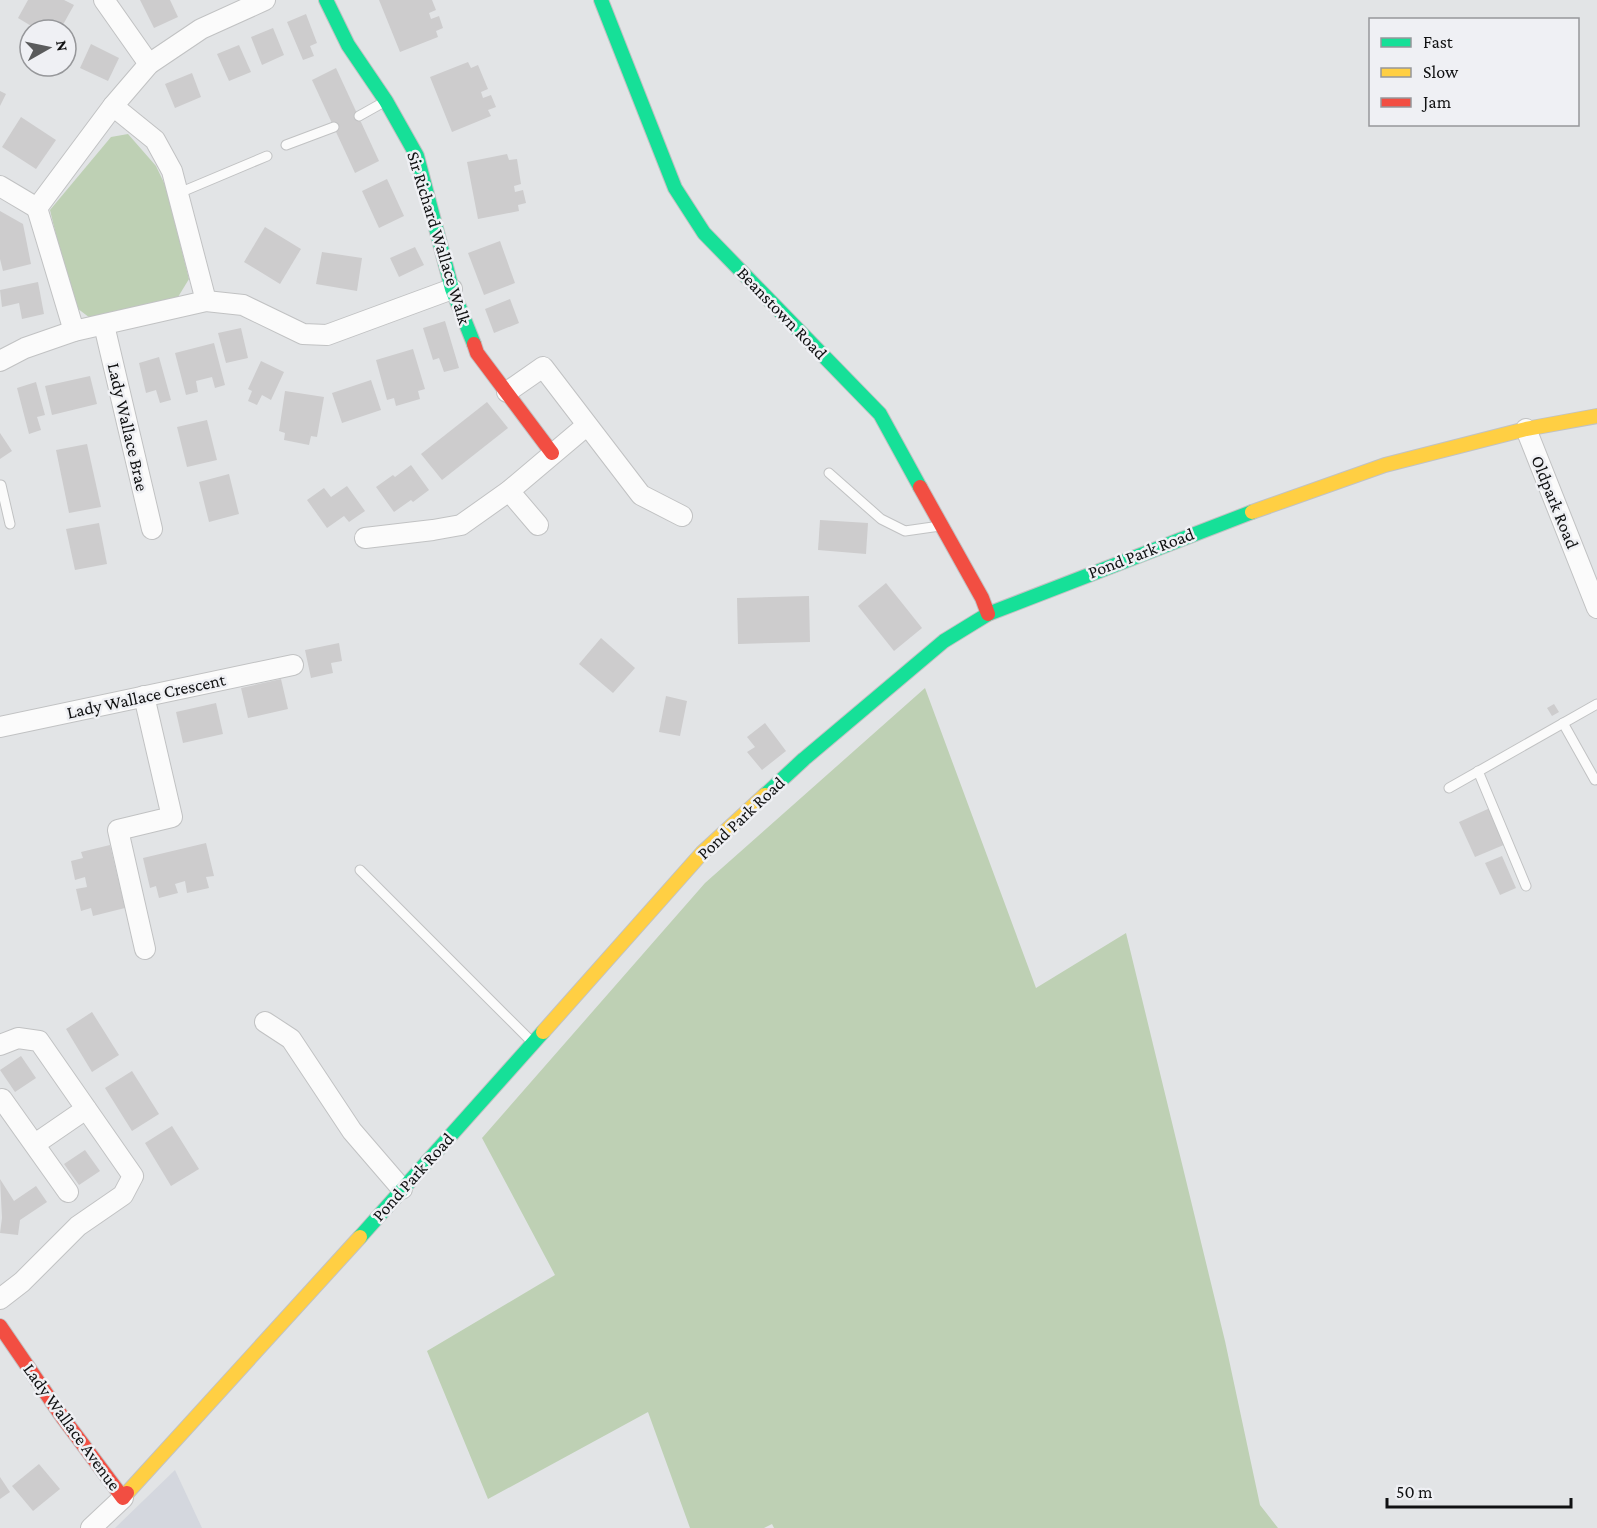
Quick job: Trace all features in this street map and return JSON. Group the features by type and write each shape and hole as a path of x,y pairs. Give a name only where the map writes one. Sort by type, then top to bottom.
{"main road":[{"name":"Sir Richard Wallace Walk","path":"326,0 348,45 386,101 417,156 452,289 477,353 552,453"},
{"name":"Beanstown Road","path":"601,0 675,188 704,234 880,414 982,598 988,614"},
{"name":"Pond Park Road","path":"123,1498 711,845 804,759 944,641 988,614 1214,525 1385,465 1527,429 1597,416"},
{"name":"Lady Wallace Avenue","path":"0,1326 63,1418 123,1498"}],"street":[{"path":"104,0 149,64"},
{"path":"37,208 113,106 149,64 201,29 265,0"},
{"path":"113,106 155,140 172,171 180,193 206,301"},
{"path":"0,186 37,208 74,330"},
{"path":"0,361 25,348 74,330 206,301 243,305 303,334 327,335 452,289"},
{"name":"Lady Wallace Brae","path":"104,325 152,529"},
{"path":"507,392 543,367 641,495 682,516"},
{"path":"365,538 461,525 509,491 586,426"},
{"name":"Oldpark Road","path":"1527,429 1597,608"},
{"path":"509,491 537,525"},
{"name":"Lady Wallace Crescent","path":"0,727 293,665"},
{"path":"144,696 172,817 118,830 145,949"},
{"path":"265,1022 291,1039 352,1131 402,1189"},
{"path":"0,1046 18,1038 39,1041 133,1176 123,1195 78,1226 22,1282 0,1299"},
{"path":"2,1098 68,1192"},
{"path":"35,1144 87,1109"},
{"name":"Pond Park Road","path":"91,1528 123,1498"}],"lane":[{"path":"359,117 386,101"},
{"path":"286,145 334,128"},
{"path":"180,193 267,156"},
{"path":"829,473 881,519 904,531 942,525"},
{"path":"1,485 2,501 10,524"},
{"path":"1449,788 1597,704"},
{"path":"1563,723 1595,780"},
{"path":"1478,771 1526,886"},
{"path":"360,870 533,1043"}],"shaded area":[{"path":"175,1470 202,1528 115,1528"}],"green space":[{"path":"128,134 156,166 166,187 189,279 178,297 94,321 73,305 50,210 111,137"},
{"path":"925,688 1036,988 1126,933 1225,1341 1260,1505 1278,1528 774,1528 772,1524 764,1528 690,1528 648,1412 488,1499 427,1351 555,1275 482,1138 705,883"}],"building":[{"path":"28,0 64,0 74,5 67,18 18,18"},
{"path":"140,0 170,0 178,17 154,28"},
{"path":"379,0 432,0 436,10 429,13 431,19 439,16 443,28 436,31 438,37 400,52"},
{"path":"306,14 317,43 310,46 314,56 303,60 287,22"},
{"path":"273,28 284,55 262,65 251,37"},
{"path":"91,44 119,58 108,81 80,68"},
{"path":"239,45 251,72 229,81 217,54"},
{"path":"468,62 471,68 478,65 488,89 481,92 483,98 491,95 496,107 488,110 491,116 452,132 430,77"},
{"path":"336,68 379,161 355,173 312,80"},
{"path":"192,73 201,97 175,108 165,84"},
{"path":"0,91 6,94 0,106"},
{"path":"21,117 56,140 36,169 2,147"},
{"path":"507,154 509,160 517,159 521,184 514,186 515,192 523,190 526,203 518,205 519,211 478,219 467,162"},
{"path":"387,179 404,216 379,228 362,191"},
{"path":"0,211 23,224 31,264 3,271 0,259"},
{"path":"265,227 301,249 280,284 244,262"},
{"path":"500,241 515,283 484,295 468,253"},
{"path":"415,247 424,265 399,277 390,258"},
{"path":"322,252 362,258 357,291 316,284"},
{"path":"38,282 44,314 22,319 19,303 2,307 0,290"},
{"path":"510,299 519,323 494,333 485,309"},
{"path":"445,321 459,368 444,372 439,358 433,360 423,328"},
{"path":"241,328 248,358 226,363 218,333"},
{"path":"214,343 225,385 215,388 212,377 196,381 198,392 186,395 175,353"},
{"path":"413,349 425,389 418,391 420,399 396,406 394,398 387,400 376,360"},
{"path":"159,357 171,400 160,403 156,390 146,393 139,363"},
{"path":"261,361 284,372 271,400 262,395 257,405 248,401 252,391 248,389"},
{"path":"90,376 97,404 52,415 45,386"},
{"path":"371,380 381,410 342,423 332,393"},
{"path":"36,382 45,415 37,417 41,430 29,434 17,388"},
{"path":"285,391 324,397 317,437 311,436 309,445 284,440 285,433 279,431"},
{"path":"487,402 508,428 442,480 421,454"},
{"path":"207,420 217,460 187,467 177,427"},
{"path":"0,433 12,451 0,459"},
{"path":"87,444 101,507 69,513 56,450"},
{"path":"411,465 429,490 394,512 376,487"},
{"path":"229,474 239,514 209,522 199,482"},
{"path":"347,486 365,511 349,522 344,516 327,528 307,500 324,488 331,497"},
{"path":"820,520 868,523 866,554 818,550"},
{"path":"99,523 107,564 75,570 66,529"},
{"path":"886,583 922,628 894,651 858,606"},
{"path":"809,596 810,642 738,644 737,598"},
{"path":"601,638 635,668 613,693 579,664"},
{"path":"339,643 342,661 331,663 333,673 311,678 305,650"},
{"path":"281,679 288,709 248,718 241,688"},
{"path":"666,696 687,701 680,736 659,732"},
{"path":"216,703 223,734 183,743 176,712"},
{"path":"1554,704 1559,712 1552,716 1547,708"},
{"path":"765,723 786,751 762,770 747,752 755,747 747,737"},
{"path":"1490,808 1506,844 1475,857 1459,822"},
{"path":"206,843 214,876 206,877 209,888 187,893 185,881 175,884 178,893 159,898 156,886 150,888 143,858"},
{"path":"110,845 125,908 93,916 91,908 81,911 76,889 87,887 85,877 75,880 71,861 83,858 81,852"},
{"path":"1502,856 1516,888 1500,895 1485,863"},
{"path":"92,1012 119,1055 92,1072 66,1029"},
{"path":"21,1056 36,1078 15,1092 0,1070"},
{"path":"132,1071 159,1114 132,1131 105,1088"},
{"path":"172,1126 199,1169 171,1186 145,1143"},
{"path":"85,1150 100,1171 79,1185 64,1164"},
{"path":"0,1179 14,1201 36,1186 47,1202 20,1220 18,1235 0,1233 2,1218"},
{"path":"39,1464 60,1489 33,1511 12,1486"},
{"path":"0,1477 10,1492 0,1499"}],"traffic: fast":[{"path":"326,0 348,45 386,101 417,156 452,289 474,344"},
{"path":"601,0 675,188 704,233 880,414 920,487"},
{"path":"765,795 804,759 944,641 988,614 1252,512"},
{"path":"360,1237 543,1032"}],"traffic: slow":[{"path":"1252,512 1385,465 1526,429 1597,416"},
{"path":"543,1032 702,853 765,795"},
{"path":"127,1493 360,1237"}],"traffic: jam":[{"path":"474,344 477,353 552,453"},
{"path":"920,487 982,598 988,614"},
{"path":"0,1326 63,1418 123,1498 127,1493"}]}
